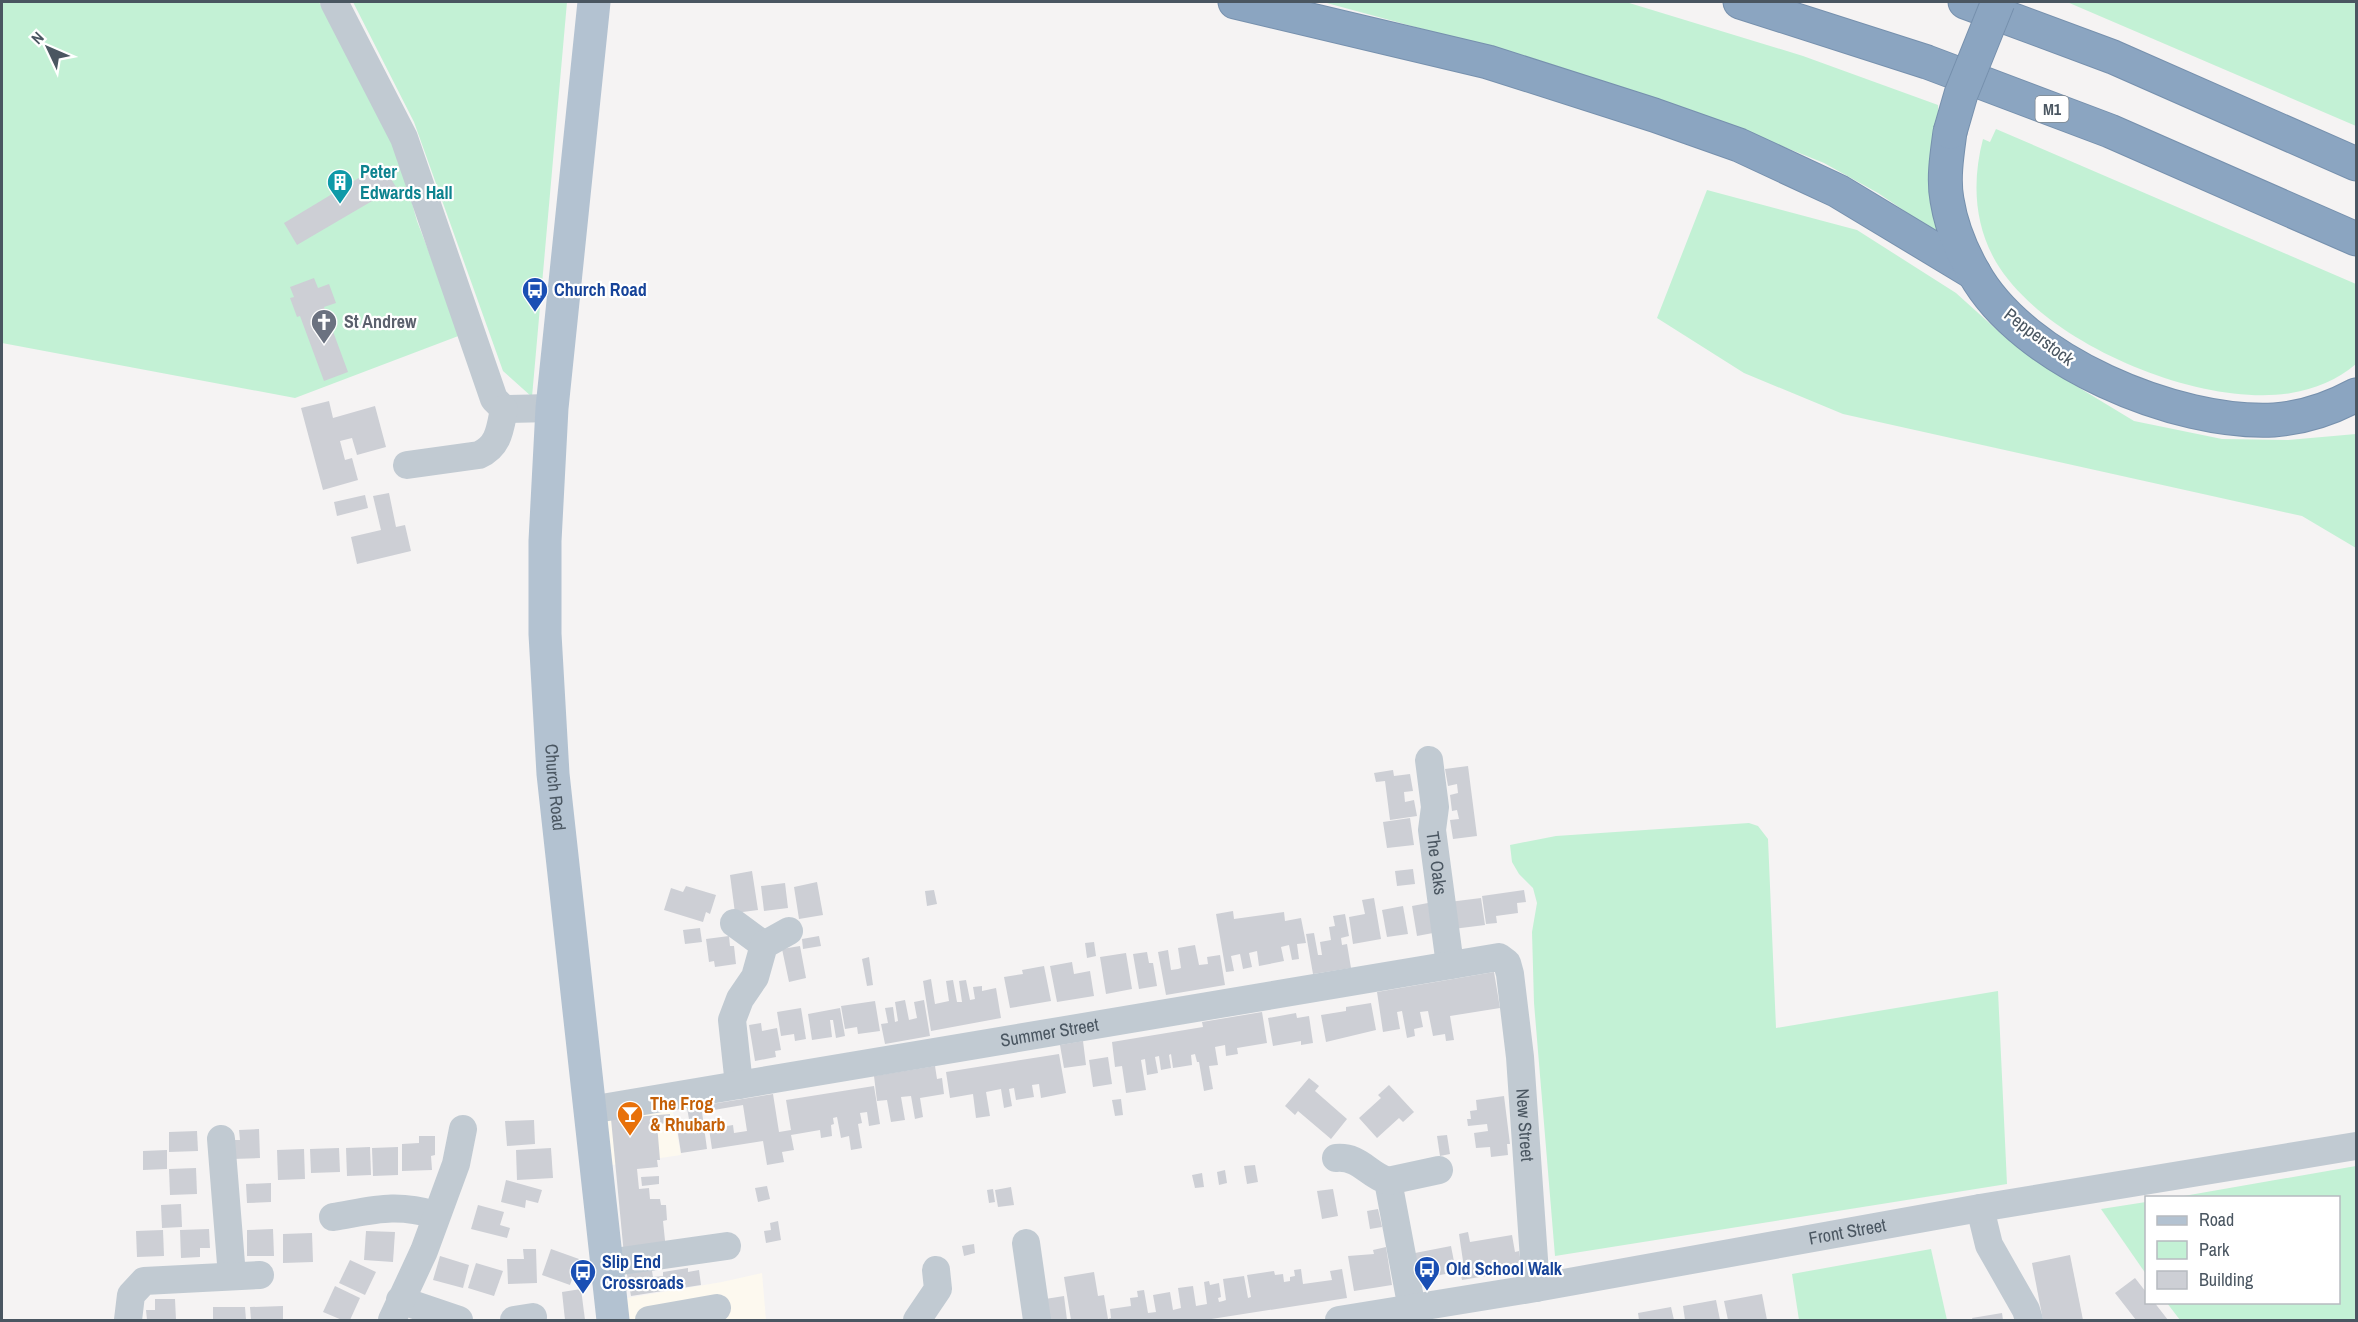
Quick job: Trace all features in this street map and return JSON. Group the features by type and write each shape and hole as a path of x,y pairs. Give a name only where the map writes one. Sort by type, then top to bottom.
{"highway":[{"path":"1235,2 1488,62 1739,145 1838,191 1974,273"},
{"name":"M1","path":"1740,2 1927,62 2109,131 2356,239"},
{"path":"1965,2 2113,57 2356,164"},
{"name":"Pepperstock","path":"1998,2 1961,94 1950,132 1946,167 1947,200 1959,241 1974,273 1990,297 2044,346 2083,369 2134,395 2199,413 2274,420 2341,411 2356,395"}],"main road":[{"name":"Church Road","path":"594,2 552,408 545,541 547,689 553,774 613,1320"}],"street":[{"path":"334,2 404,138 494,399 504,410"},
{"path":"504,410 552,408"},
{"path":"407,465 488,451 499,436 504,410"},
{"name":"The Oaks","path":"1429,760 1435,807 1432,830 1450,965"},
{"path":"734,923 764,945"},
{"path":"739,1085 732,1020 740,999 755,977 764,945 789,931"},
{"name":"Summer Street","path":"590,1110 1499,957 1507,963"},
{"name":"New Street","path":"1507,963 1520,1057 1536,1288"},
{"path":"459,1320 396,1310 415,1274 456,1164 463,1129"},
{"path":"128,1320 131,1295 134,1289 144,1281 246,1276 221,1139"},
{"name":"Front Street","path":"1339,1320 1536,1288 1980,1208 2356,1146"},
{"path":"1336,1158 1356,1160 1376,1177 1388,1181 1439,1170"},
{"path":"1388,1181 1412,1309"},
{"path":"333,1217 392,1207 417,1209 436,1215"},
{"path":"1980,1208 1989,1245 2030,1320"},
{"path":"1026,1243 1037,1320"},
{"path":"607,1263 727,1246"},
{"path":"917,1320 939,1289 936,1270"},
{"path":"649,1320 717,1308"}],"shaded area":[{"path":"672,1106 681,1155 612,1165 605,1116"},
{"path":"762,1273 766,1320 629,1320 627,1298"}],"green space":[{"path":"2,2 319,2 396,146 417,221 461,335 295,398 2,343"},
{"path":"353,2 567,2 532,397 503,371 414,122"},
{"path":"1323,2 1626,2 1803,56 1938,105 1943,237 1878,193 1824,163 1694,111 1541,61"},
{"path":"2067,2 2356,2 2356,126"},
{"path":"1996,129 2356,284 2356,364 2325,383 2291,393 2254,395 2213,390 2170,380 2127,364 2086,343 2049,319 2019,292 1996,262 1983,233 1976,186 1979,155 1983,139 1990,142"},
{"path":"1707,190 1857,230 1956,293 2007,339 2063,378 2134,421 2222,439 2288,440 2356,434 2356,548 2302,516 1843,414 1744,373 1657,318"},
{"path":"1749,823 1758,826 1768,839 1776,1028 1998,991 2007,1184 1555,1256 1534,1003 1532,932 1537,903 1533,888 1519,874 1512,862 1510,845 1556,836"},
{"path":"2356,1166 2356,1320 2180,1320 2168,1304 2340,1304 2340,1196 2184,1196"},
{"path":"2145,1202 2145,1273 2101,1209"},
{"path":"1931,1249 1947,1320 1799,1320 1792,1274"}],"building":[{"name":"Peter Edwards Hall","path":"382,164 396,187 297,245 284,223"},
{"name":"St Andrew","path":"314,278 318,288 329,284 336,303 324,307 348,372 324,381 300,316 297,317 290,298 294,297 290,287"},
{"path":"329,401 333,418 375,406 386,447 357,455 352,438 340,441 345,460 352,458 358,480 323,490 301,408"},
{"path":"389,493 396,527 405,525 411,551 357,564 351,537 381,530 373,496"},
{"path":"365,495 368,508 337,516 334,502"},
{"path":"1468,766 1477,836 1453,839 1450,820 1459,819 1457,810 1452,811 1450,795 1458,793 1457,784 1448,786 1445,769"},
{"path":"1393,770 1394,776 1410,774 1413,791 1404,792 1405,802 1414,800 1417,816 1390,820 1385,781 1376,782 1374,773"},
{"path":"1410,818 1414,845 1387,848 1383,822"},
{"path":"1413,869 1415,884 1397,886 1395,871"},
{"path":"752,871 758,910 735,913 730,875"},
{"path":"817,882 823,915 799,919 794,887"},
{"path":"785,883 788,908 764,911 761,886"},
{"path":"686,886 716,895 710,914 706,912 703,922 664,910 671,888 683,892"},
{"path":"934,890 937,904 927,906 925,891"},
{"path":"1524,890 1526,902 1517,903 1518,913 1496,916 1497,923 1486,924 1482,896"},
{"path":"1374,898 1381,939 1353,944 1349,917 1365,914 1362,900"},
{"path":"1481,898 1485,925 1453,929 1449,902"},
{"path":"1428,903 1433,933 1417,936 1412,906"},
{"path":"1403,906 1408,934 1387,937 1382,910"},
{"path":"1233,911 1234,919 1284,912 1285,921 1301,918 1306,943 1297,944 1299,959 1292,960 1289,945 1281,947 1284,961 1259,966 1257,951 1249,953 1252,967 1243,969 1240,954 1231,956 1234,971 1226,972 1216,914"},
{"path":"1345,914 1349,936 1341,938 1342,945 1347,944 1351,968 1313,974 1306,934 1314,933 1318,955 1322,955 1320,942 1331,940 1329,927 1335,926 1333,916"},
{"path":"700,928 702,942 685,944 683,930"},
{"path":"729,936 730,946 734,946 736,964 715,967 714,961 709,962 706,939"},
{"path":"819,936 821,946 803,949 802,939"},
{"path":"1094,942 1096,956 1087,958 1085,943"},
{"path":"1195,945 1199,965 1208,964 1207,957 1220,955 1225,985 1166,995 1158,952 1168,950 1171,970 1178,969 1181,968 1178,948"},
{"path":"800,946 806,978 789,982 782,949"},
{"path":"1147,952 1149,963 1153,963 1157,986 1139,989 1133,954"},
{"path":"1126,953 1132,989 1106,994 1100,957"},
{"path":"869,957 873,985 867,986 862,959"},
{"path":"1072,962 1074,974 1090,971 1094,996 1057,1002 1050,966"},
{"path":"1044,966 1051,1001 1010,1008 1004,977 1023,974 1022,970"},
{"path":"1494,972 1500,1008 1450,1016 1454,1040 1446,1041 1445,1034 1433,1036 1428,1011 1420,1012 1423,1027 1414,1029 1415,1036 1407,1038 1402,1011 1397,1012 1400,1029 1383,1032 1377,992"},
{"path":"931,979 935,1004 949,1001 946,981 953,980 957,1002 962,1002 959,981 966,980 970,1000 975,999 973,987 982,986 982,991 996,988 1001,1018 931,1031 923,981"},
{"path":"905,1000 909,1020 917,1018 914,1002 924,1000 930,1036 885,1044 881,1024 888,1023 885,1008 893,1007 895,1022 898,1021 895,1002"},
{"path":"875,1001 880,1031 858,1034 857,1027 845,1029 841,1006"},
{"path":"1371,1003 1376,1030 1326,1042 1321,1015 1346,1011 1346,1007"},
{"path":"801,1008 806,1039 795,1041 794,1034 781,1036 777,1012"},
{"path":"840,1008 845,1036 836,1038 833,1020 830,1020 832,1037 812,1040 808,1014"},
{"path":"1262,1012 1267,1043 1237,1048 1238,1054 1226,1056 1225,1045 1215,1047 1218,1065 1209,1066 1213,1089 1204,1091 1199,1062 1195,1054 1191,1055 1192,1065 1173,1068 1171,1054 1169,1055 1171,1068 1161,1070 1159,1056 1155,1057 1158,1073 1147,1075 1145,1059 1141,1060 1146,1090 1126,1093 1122,1066 1115,1067 1112,1042 1203,1027 1202,1022"},
{"path":"1296,1013 1297,1018 1309,1016 1313,1043 1301,1045 1301,1041 1273,1046 1268,1018"},
{"path":"761,1023 762,1031 777,1028 781,1050 775,1051 776,1057 755,1061 749,1025"},
{"path":"1083,1041 1086,1065 1064,1068 1060,1045"},
{"path":"1059,1054 1066,1093 1041,1098 1039,1084 1032,1085 1034,1097 1016,1100 1014,1088 1009,1089 1012,1106 1004,1108 1001,1089 986,1092 990,1116 976,1118 973,1094 950,1098 946,1072"},
{"path":"1108,1057 1112,1084 1093,1087 1089,1060"},
{"path":"935,1066 937,1079 942,1078 944,1094 920,1098 923,1117 915,1119 911,1096 901,1097 905,1120 891,1122 887,1100 877,1101 874,1076"},
{"path":"1309,1078 1319,1086 1315,1091 1347,1119 1331,1139 1298,1111 1295,1115 1285,1106"},
{"path":"1389,1085 1414,1112 1403,1122 1399,1118 1377,1138 1359,1118 1381,1098 1378,1095"},
{"path":"874,1086 880,1124 869,1126 867,1112 860,1113 862,1123 858,1124 862,1148 851,1150 849,1136 841,1138 837,1117 833,1118 834,1124 831,1125 832,1136 821,1138 820,1130 791,1135 794,1150 782,1152 784,1162 767,1165 763,1141 712,1149 709,1129 733,1125 734,1133 747,1131 743,1105 702,1112 707,1149 681,1153 676,1121 689,1119 687,1108 773,1094 779,1132 791,1130 786,1100"},
{"path":"1504,1096 1510,1144 1507,1144 1508,1155 1491,1157 1490,1147 1476,1148 1474,1133 1488,1131 1487,1124 1468,1126 1467,1119 1471,1119 1470,1111 1477,1110 1476,1100"},
{"path":"1121,1099 1123,1115 1115,1116 1112,1100"},
{"path":"670,1114 670,1123 657,1124 660,1160 657,1160 658,1167 637,1169 639,1189 649,1188 650,1199 660,1199 661,1205 666,1205 667,1220 663,1221 666,1250 624,1255 611,1119"},
{"path":"534,1120 535,1144 507,1146 505,1121"},
{"path":"259,1129 260,1158 232,1159 231,1140 240,1140 239,1130"},
{"path":"197,1131 198,1151 169,1152 169,1132"},
{"path":"1447,1135 1450,1154 1440,1156 1437,1136"},
{"path":"419,1136 435,1136 435,1155 431,1156 432,1170 402,1171 402,1144 419,1143"},
{"path":"370,1147 371,1175 347,1176 346,1148"},
{"path":"398,1147 398,1175 373,1176 372,1148"},
{"path":"339,1148 340,1172 311,1173 310,1149"},
{"path":"551,1148 553,1178 517,1180 516,1150"},
{"path":"304,1149 305,1179 278,1180 277,1150"},
{"path":"167,1150 167,1169 143,1170 143,1151"},
{"path":"1255,1165 1258,1182 1247,1184 1244,1166"},
{"path":"196,1168 197,1194 170,1195 169,1169"},
{"path":"1225,1170 1227,1183 1219,1185 1217,1172"},
{"path":"1202,1173 1204,1187 1195,1188 1192,1175"},
{"path":"659,1176 659,1184 642,1186 641,1177"},
{"path":"506,1180 542,1190 538,1203 526,1200 525,1208 501,1202"},
{"path":"271,1183 271,1202 247,1203 246,1184"},
{"path":"767,1186 770,1199 758,1202 755,1188"},
{"path":"1011,1187 1014,1205 998,1207 995,1190"},
{"path":"993,1189 995,1202 989,1203 987,1190"},
{"path":"1333,1189 1338,1216 1322,1219 1317,1191"},
{"path":"181,1204 182,1227 162,1228 161,1205"},
{"path":"478,1205 504,1212 500,1225 510,1228 507,1238 471,1229"},
{"path":"1378,1209 1382,1227 1370,1229 1367,1211"},
{"path":"778,1221 781,1240 766,1243 764,1231 771,1230 770,1223"},
{"path":"209,1229 210,1248 200,1248 200,1257 181,1258 180,1230"},
{"path":"273,1229 274,1256 247,1256 247,1230"},
{"path":"163,1230 164,1256 137,1257 136,1231"},
{"path":"366,1231 395,1232 393,1262 364,1260"},
{"path":"1468,1232 1470,1242 1512,1235 1515,1252 1519,1251 1522,1270 1462,1280 1458,1262 1463,1261 1459,1234"},
{"path":"312,1233 313,1262 283,1263 283,1234"},
{"path":"974,1244 975,1253 964,1256 962,1246"},
{"path":"1451,1246 1456,1272 1419,1279 1415,1253"},
{"path":"1386,1247 1392,1285 1354,1291 1348,1256 1374,1254 1373,1250"},
{"path":"523,1249 536,1249 537,1283 508,1284 507,1259 524,1259"},
{"path":"551,1249 579,1259 570,1285 542,1275"},
{"path":"2070,1255 2083,1320 2043,1320 2032,1263"},
{"path":"440,1256 469,1265 463,1288 433,1280"},
{"path":"350,1260 376,1272 365,1295 339,1283"},
{"path":"476,1263 503,1271 494,1296 468,1288"},
{"path":"651,1265 653,1277 663,1276 663,1272 688,1268 688,1272 699,1270 701,1285 631,1296 626,1269"},
{"path":"1301,1269 1303,1284 1332,1280 1330,1271 1342,1269 1347,1298 1205,1320 1071,1320 1064,1277 1094,1272 1098,1296 1104,1295 1108,1319 1111,1318 1110,1309 1131,1306 1130,1298 1138,1297 1137,1291 1144,1290 1148,1313 1156,1312 1153,1295 1170,1292 1173,1310 1181,1308 1178,1288 1193,1286 1196,1306 1207,1304 1204,1282 1209,1281 1210,1285 1219,1283 1221,1297 1218,1298 1219,1302 1226,1300 1223,1279 1244,1276 1248,1298 1251,1297 1247,1275 1274,1271 1275,1275 1283,1274 1284,1282 1290,1281 1290,1277 1295,1276 1294,1270"},
{"path":"2135,1278 2145,1291 2145,1304 2156,1304 2168,1320 2136,1320 2115,1293"},
{"path":"335,1286 360,1298 350,1320 342,1320 323,1312"},
{"path":"581,1289 585,1320 565,1320 562,1292"},
{"path":"1762,1294 1767,1320 1728,1320 1724,1301"},
{"path":"1064,1296 1067,1320 1043,1320 1039,1300"},
{"path":"155,1299 175,1299 176,1320 147,1320 146,1310 155,1310"},
{"path":"1716,1300 1720,1320 1685,1320 1683,1306"},
{"path":"283,1306 283,1320 251,1320 250,1307"},
{"path":"213,1307 245,1307 246,1320 213,1320"},
{"path":"1671,1307 1674,1320 1639,1320 1638,1313"},
{"path":"2002,1313 2003,1320 1973,1320 1972,1318"}],"place":[{"name":"Peter Edwards Hall","path":"340,205"},
{"name":"Church Road","path":"535,313"},
{"name":"St Andrew","path":"324,345"},
{"name":"The Frog & Rhubarb","path":"630,1137"},
{"name":"Old School Walk","path":"1427,1292"},
{"name":"Slip End Crossroads","path":"583,1295"}]}
